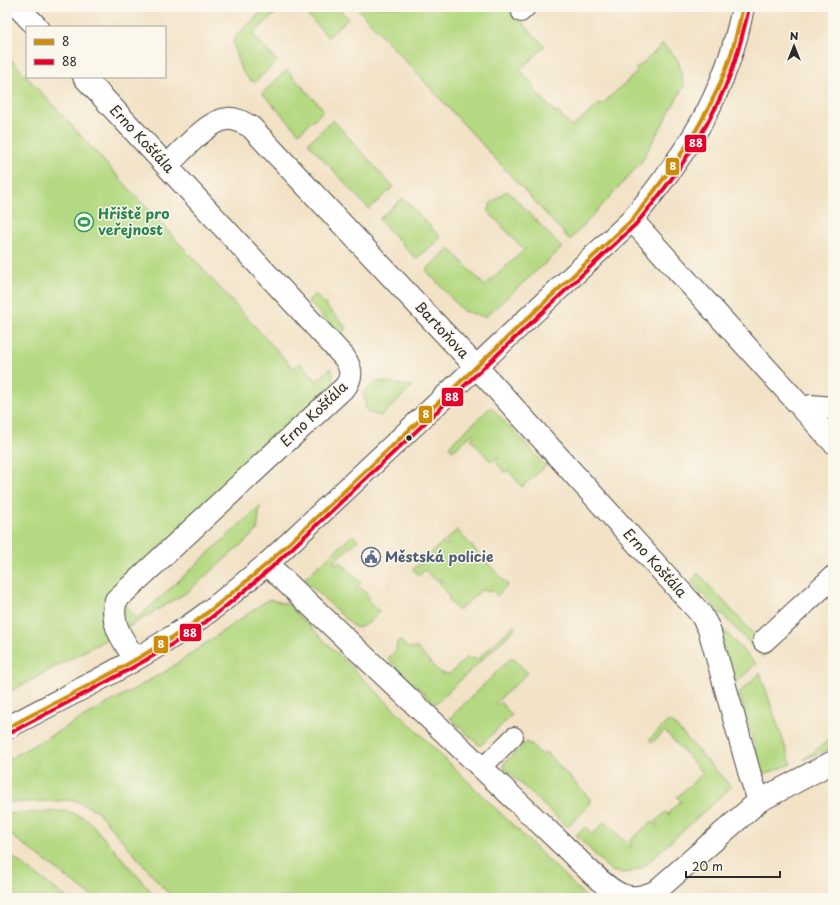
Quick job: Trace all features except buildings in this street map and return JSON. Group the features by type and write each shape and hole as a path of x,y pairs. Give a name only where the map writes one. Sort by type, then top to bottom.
{"street":[{"path":"18,7 36,26"},
{"path":"477,367 632,220 675,166 694,137 712,104 728,67 744,7"},
{"name":"Erno Košťála","path":"85,78 344,357 351,371 351,379 346,386 119,596 114,609 116,627 135,659"},
{"name":"Bartoňova","path":"7,728 135,659 178,633 207,613 267,564 477,367 251,127 241,121 229,119 218,121 208,128 167,166"},
{"path":"632,220 833,442"},
{"name":"Erno Košťála","path":"477,367 701,614 709,629 750,775 759,801"},
{"path":"803,410 811,406 833,408"},
{"path":"267,564 608,887 625,896 638,898 655,892 666,885 759,801 833,762"},
{"path":"764,641 833,577"}],"lane":[{"path":"482,768 514,736"}],"green space":[{"path":"267,7 282,7 253,34 277,61 255,82 250,80 242,71 233,41 235,37"},
{"path":"300,7 338,7 348,19 328,37"},
{"path":"356,7 507,7 545,46 520,70 534,85 532,88 572,127 599,104 601,105 637,72 635,70 663,44 678,60 684,86 640,164 570,240"},
{"name":"Hřiště pro veřejnost","path":"7,55 26,76 26,78 28,78 293,368 299,362 317,381 331,368 333,373 333,384 106,598 102,619 103,629 107,639 7,693"},
{"path":"287,70 324,110 299,133 262,93"},
{"path":"333,120 393,187 369,209 308,143"},
{"path":"506,191 511,194 562,248 485,317 463,311 426,270 449,248 485,286 524,250 487,210 491,207 489,205"},
{"path":"403,198 441,238 416,259 379,219"},
{"path":"315,294 347,328 339,335 308,301"},
{"path":"377,381 413,386 381,416 367,412 363,393"},
{"path":"491,407 546,466 522,487 508,470 505,473 496,462 499,459 498,457 491,462 471,439 474,436 472,434 453,451 449,446"},
{"path":"260,506 257,531 186,593 123,630 123,604 138,618"},
{"path":"457,530 508,585 497,596 492,591 481,590 458,611 448,599 450,597 439,584 442,581 441,579 437,582 425,570 419,576 413,569 443,542 446,546 448,544 445,541"},
{"path":"353,535 358,540 334,561 336,564 340,561 361,583 355,589 357,590 360,587 370,598 367,601 380,612 368,623 359,628 353,626 304,579"},
{"path":"698,573 769,651 763,657 691,582"},
{"path":"269,599 287,604 587,898 172,898 96,810 73,800 7,803 7,760 166,671"},
{"path":"716,622 756,664 735,683"},
{"path":"514,625 516,628 435,704 388,659 396,650 397,642 400,640 408,648 417,648 440,673 450,674 466,658 478,659"},
{"path":"512,657 528,673 495,703 497,705 500,702 512,715 480,746 450,718"},
{"path":"760,673 791,764 763,775 739,693"},
{"path":"667,722 673,723 731,787 643,867 620,873 611,871 576,835 586,827 593,834 605,821 630,847 632,846 629,842 652,821 657,827 659,825 655,822 666,812 668,815 670,814 669,812 681,801 677,797 703,773 665,731 652,743 649,740"},
{"path":"833,737 833,748 804,759"},
{"path":"527,742 530,745 531,743 542,756 546,752 591,800 588,802 590,805 567,827 504,768 504,763"},
{"path":"68,811 87,819 157,898 94,898 7,832 7,814"},
{"path":"7,853 67,898 7,898"}],"transit line":[{"name":"8","path":"7,728 100,679 169,640 229,595 267,564 632,220 685,148 708,110 729,61 743,7"},
{"name":"88","path":"10,733 148,659 193,631 233,601 271,568 636,224 678,170 703,132 714,112 732,70 749,8"}],"place":[{"name":"Hřiště pro veřejnost","path":"84,222"},
{"name":"Městská policie","path":"371,557"}]}
